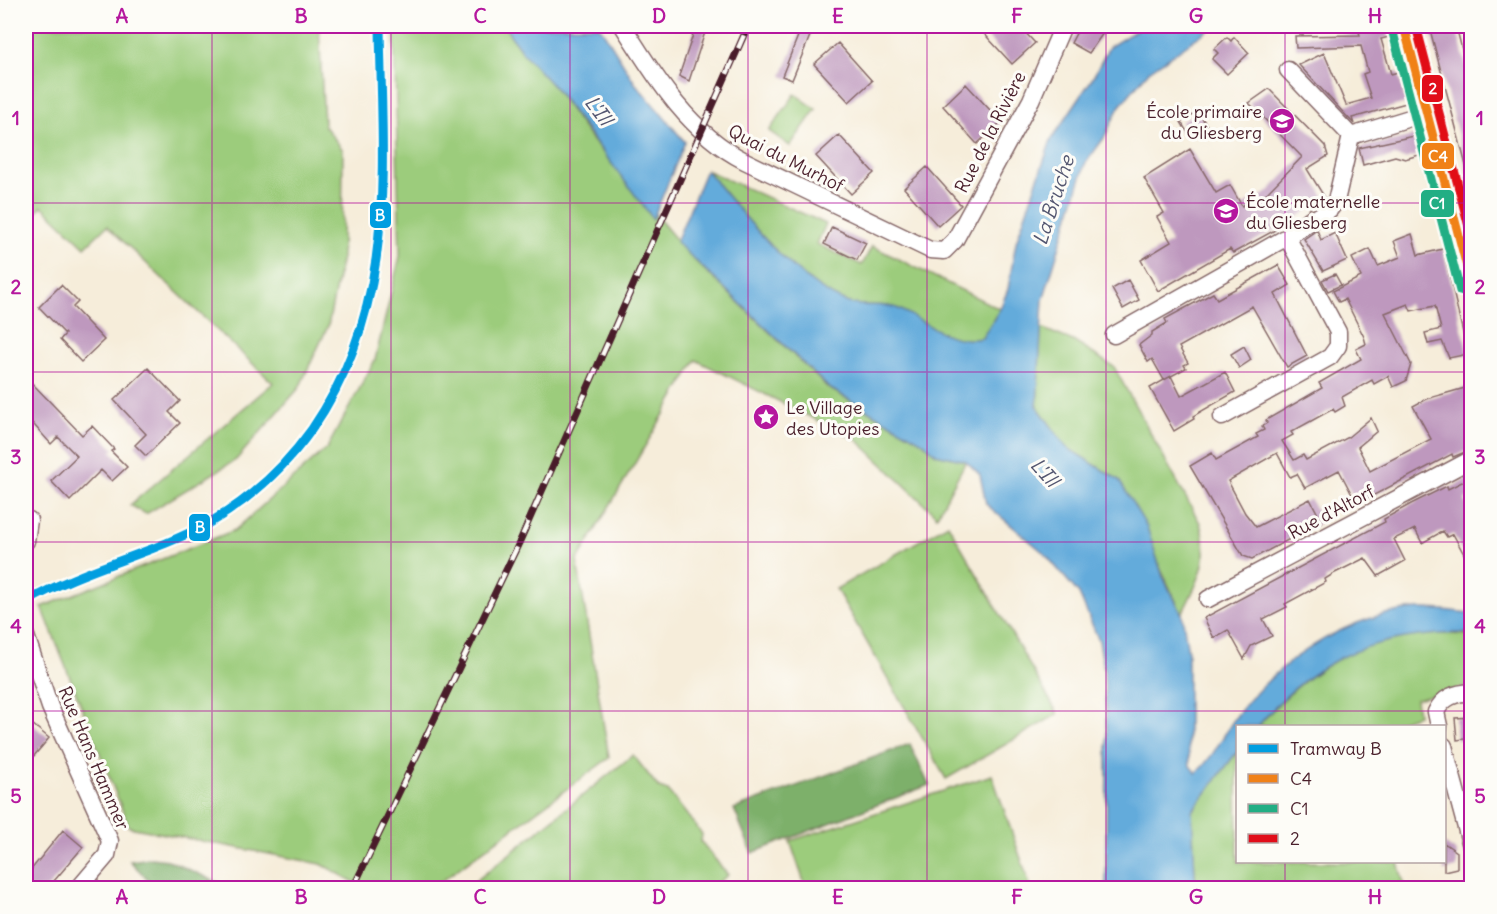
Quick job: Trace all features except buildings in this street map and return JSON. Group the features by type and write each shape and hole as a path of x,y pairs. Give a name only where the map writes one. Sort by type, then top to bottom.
{"main road":[{"path":"1404,26 1472,288"}],"street":[{"name":"Quai du Murhof","path":"622,26 681,109 716,144 763,170 930,250 944,251"},
{"name":"Rue de la Rivière","path":"944,251 955,240 1025,110 1063,26"},
{"path":"1288,70 1351,136"},
{"path":"1351,136 1426,114"},
{"path":"1114,335 1287,237 1330,209 1336,201 1351,136"},
{"path":"1446,191 1472,184"},
{"path":"1222,417 1330,357 1338,345 1338,332 1287,237"},
{"name":"Rue d'Altorf","path":"1208,599 1472,459"},
{"path":"26,541 29,520"},
{"name":"Rue Hans Hammer","path":"26,636 50,707 110,841 106,855 79,888"},
{"path":"1439,725 1436,712 1441,703 1454,695 1472,692"},
{"path":"1446,753 1472,849"}],"green space":[{"path":"26,26 319,26 324,125 343,150 342,257 328,326 299,388 236,460 146,514 130,505 273,383 107,226 85,247 42,206 30,219 26,215"},
{"path":"394,26 504,26 523,53 555,88 589,136 691,257 828,388 923,442 936,454 966,461 937,516 857,440 696,360 577,561 609,758 432,888 365,888 321,864 129,827 42,607 235,530 327,448 375,360 400,256"},
{"path":"795,94 816,109 790,146 769,131"},
{"path":"706,170 826,224 817,244 862,265 872,246 1000,309 982,338 970,339 949,336 893,307 849,303 810,281 790,264 771,246"},
{"path":"1041,328 1073,341 1114,367 1200,523 1204,561 1202,571 1182,614 1119,480 1066,447 1037,406"},
{"path":"948,524 1058,714 946,779 836,589"},
{"path":"1427,633 1471,635 1471,685 1416,699 1418,715 1389,725 1259,725 1294,689 1322,669 1352,652 1390,639"},
{"path":"910,744 929,785 752,853 734,809"},
{"path":"1236,753 1236,863 1398,863 1405,888 1199,888 1195,876 1192,811"},
{"path":"633,755 659,788 668,791 702,834 701,842 728,875 711,888 467,888"},
{"path":"992,775 1031,888 806,888 790,841"},
{"path":"151,858 168,860 230,888 156,888 130,861"}],"water":[{"name":"L'Ill","path":"504,26 598,26 603,31 635,83 685,142 653,219 555,88 523,53"},
{"path":"1143,26 1214,26 1149,71 1119,107 1104,138 1085,164 1043,300 1037,406 1066,447 1119,480 1147,527 1163,577 1182,614 1188,652 1190,766 1196,773 1203,766 1238,714 1272,677 1313,646 1335,633 1382,615 1407,610 1431,609 1471,613 1471,633 1407,637 1352,652 1304,681 1259,725 1236,725 1236,753 1192,811 1195,876 1198,888 1106,888 1107,742 1104,670 1099,641 1079,594 1044,553 986,504 980,475 966,461 936,454 923,442 829,388 676,242 706,170 771,246 810,281 830,294 849,303 881,305 899,309 939,331 959,338 982,338 1000,309 1008,289 1016,242 1051,140 1092,79 1109,47"}],"railway":[{"path":"353,888 519,543 748,26"}],"tram line":[{"name":"B","path":"26,602 71,580 187,534 224,514 265,482 312,429 340,382 359,333 372,284 379,234 382,183 380,26"}],"transit line":[{"name":"C4","path":"1404,26 1472,286"},
{"name":"2","path":"1416,26 1472,238"},
{"name":"C1","path":"1392,29 1460,291"}],"place":[{"name":"École primaire du Gliesberg","path":"1282,121"},
{"name":"École maternelle du Gliesberg","path":"1226,211"},
{"name":"Le Village des Utopies","path":"766,417"}],"water label":[{"name":"La Bruche","path":"1053,200"}]}
